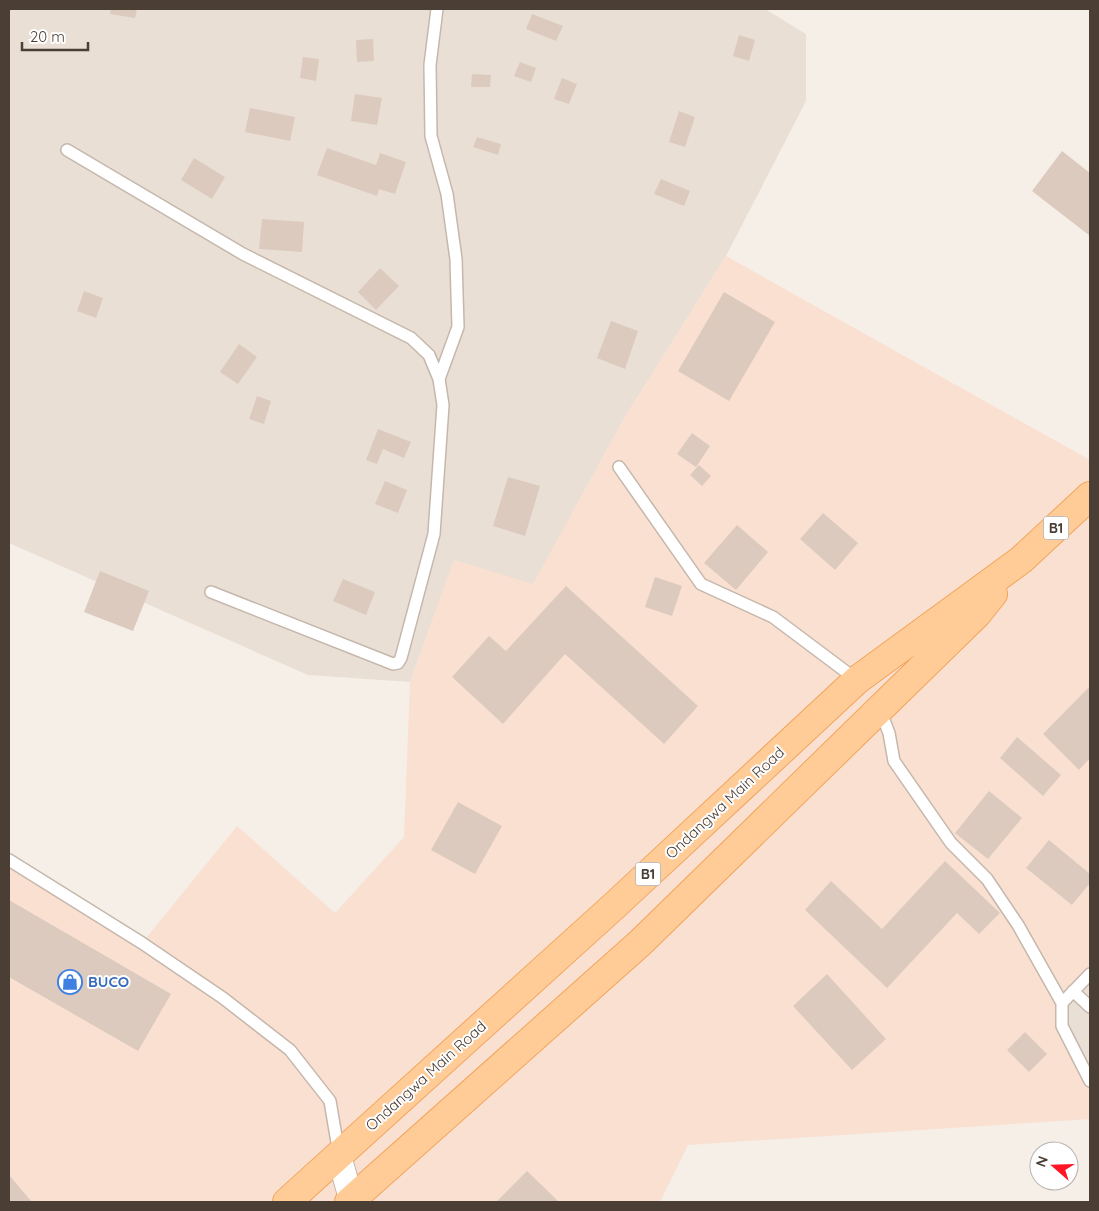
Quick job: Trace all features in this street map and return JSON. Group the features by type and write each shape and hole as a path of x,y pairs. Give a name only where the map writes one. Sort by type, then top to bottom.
{"main road":[{"name":"Ondangwa Main Road","path":"287,1202 614,906 857,680 1021,560 1090,496"},
{"name":"Ondangwa Main Road","path":"350,1202 640,943 977,614 1021,560"}],"street":[{"path":"339,1156 350,1202"}],"lane":[{"path":"437,9 430,65 431,136 447,194 455,250 458,327 439,379"},
{"path":"67,150 243,254 411,338 429,355 439,379 443,405 434,534 401,658 398,663 393,664 211,592"},
{"path":"619,467 701,584 773,617 857,680"},
{"path":"880,709 889,733 894,761 951,843 987,879 1018,925 1062,1003 1062,1026 1090,1081"},
{"path":"9,860 142,943 222,998 290,1050 330,1101 339,1156"},
{"path":"1062,1003 1090,974"},
{"path":"1074,991 1090,1006"}],"shaded area":[{"path":"9,9 765,9 806,34 806,101 726,256 625,417 533,585 454,561 410,682 308,675 9,543"},
{"path":"726,256 1090,460 1090,974 1062,1003 1062,1026 1090,1081 1090,1119 688,1145 660,1202 9,1202 9,860 142,943 237,826 335,913 404,837 410,682 454,560 533,584 625,417"},
{"path":"1090,974 1090,1081 1062,1026 1062,1003"}],"building":[{"path":"111,9 137,9 135,18 110,14"},
{"path":"532,14 563,26 556,41 526,29"},
{"path":"739,35 755,40 749,61 733,56"},
{"path":"373,39 374,61 357,62 356,40"},
{"path":"303,57 319,59 316,81 300,78"},
{"path":"520,62 536,68 531,82 514,76"},
{"path":"472,74 491,75 490,87 471,87"},
{"path":"562,78 577,84 569,104 554,99"},
{"path":"355,94 382,98 377,125 351,121"},
{"path":"250,108 295,117 290,141 245,132"},
{"path":"679,111 695,117 685,147 669,142"},
{"path":"477,137 501,144 498,155 473,147"},
{"path":"327,148 376,165 380,153 406,162 395,194 379,189 377,196 317,175"},
{"path":"1062,151 1090,173 1090,236 1032,191"},
{"path":"194,158 225,177 212,199 181,180"},
{"path":"661,179 690,191 684,206 654,194"},
{"path":"262,219 304,222 302,252 259,249"},
{"path":"380,268 399,286 376,310 358,292"},
{"path":"84,291 103,298 96,318 77,311"},
{"path":"724,292 775,322 729,401 678,371"},
{"path":"611,321 638,331 625,369 597,358"},
{"path":"239,344 257,357 238,384 220,372"},
{"path":"257,396 271,401 264,424 249,419"},
{"path":"378,429 411,442 404,458 383,449 377,464 366,460"},
{"path":"692,433 710,446 696,467 677,454"},
{"path":"699,465 711,476 702,486 690,475"},
{"path":"508,477 540,486 525,536 493,526"},
{"path":"385,481 407,490 398,513 375,504"},
{"path":"823,513 858,543 835,570 800,539"},
{"path":"737,525 768,552 736,590 704,563"},
{"path":"100,571 149,591 133,631 84,612"},
{"path":"655,577 682,586 672,616 645,607"},
{"path":"343,579 375,592 366,615 333,601"},
{"path":"566,586 698,706 664,744 565,654 503,724 452,677 489,636 506,651"},
{"path":"1090,686 1090,758 1079,770 1043,734"},
{"path":"1017,737 1061,775 1043,796 1000,758"},
{"path":"989,791 1022,818 988,859 955,833"},
{"path":"458,802 502,826 475,874 431,850"},
{"path":"1049,840 1090,874 1090,883 1072,905 1026,868"},
{"path":"945,861 1000,913 979,934 957,913 887,988 805,910 831,881 882,929"},
{"path":"9,900 171,994 138,1051 9,977"},
{"path":"827,974 886,1039 852,1070 793,1006"},
{"path":"1025,1032 1047,1054 1029,1072 1007,1050"},
{"path":"527,1171 559,1202 496,1202"},
{"path":"9,1175 32,1202 9,1202"}],"place":[{"name":"BUCO","path":"70,982"}]}
